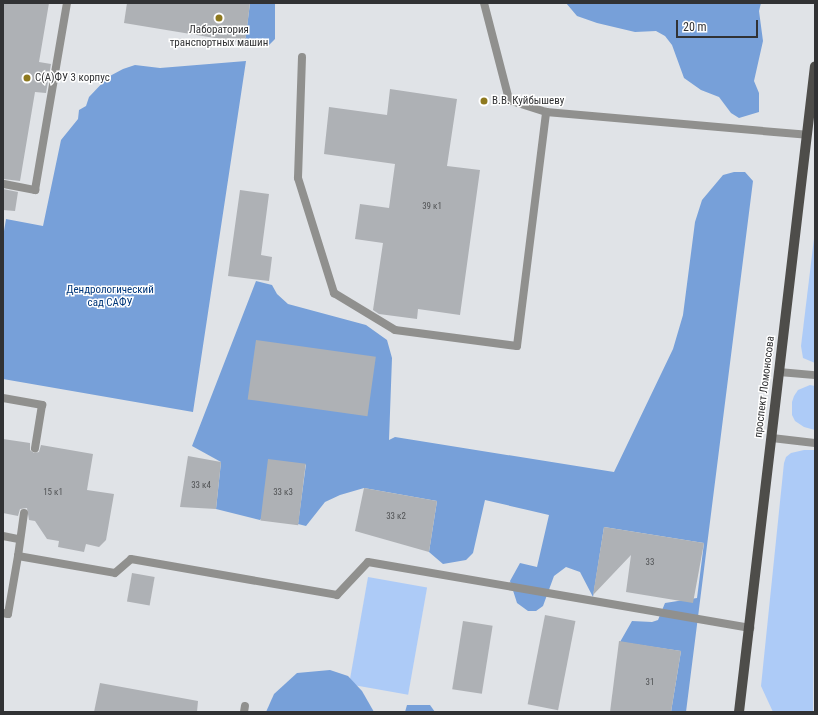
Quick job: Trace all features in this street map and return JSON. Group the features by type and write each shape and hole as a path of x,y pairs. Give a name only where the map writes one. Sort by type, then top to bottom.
{"main road":[{"name":"проспект Ломоносова","path":"739,712 807,135 814,90 815,66"}],"lane":[{"path":"4,184 35,190 67,3"},
{"path":"484,3 509,100 546,112 807,135"},
{"path":"302,57 298,178 334,293 395,330 516,346 546,112"},
{"path":"779,372 815,375"},
{"path":"3,398 42,405 35,448"},
{"path":"772,438 815,443"},
{"path":"3,613 8,614 24,513"},
{"path":"3,536 19,539"},
{"path":"18,556 115,573 131,559 337,595 368,562 750,628"}],"shaded area":[{"path":"815,230 815,363 803,358 801,346"},
{"path":"810,385 815,386 815,430 804,427 795,421 792,415 792,402 794,396 798,390"},
{"path":"804,450 815,450 813,712 773,712 761,686 784,463 786,457 791,453"},
{"path":"368,577 427,587 408,695 349,684"}],"green space":[{"path":"250,3 275,3 275,39 268,46 258,44 250,38 245,43"},
{"path":"566,3 761,3 759,11 763,41 754,81 759,93 759,112 739,118 731,113 719,97 701,90 684,78 672,45 665,36 656,31 635,32 597,23 577,16"},
{"name":"Дендрологический сад САФУ","path":"246,61 193,412 3,379 3,237 6,219 43,226 61,140 78,119 79,110 86,106 89,97 108,77 123,69 135,65 160,68"},
{"path":"734,172 745,172 753,181 686,712 671,712 681,651 620,642 632,621 652,622 658,620 665,603 697,598 704,543 604,527 593,597 580,572 566,567 554,576 543,606 536,611 528,611 517,603 510,581 520,563 537,567 549,515 485,500 473,553 466,560 443,564 429,552 437,501 364,488 340,495 325,502 306,526 298,524 306,464 260,520 216,509 221,462 192,446 256,281 272,285 277,294 288,304 366,325 387,340 392,358 389,440 395,437 614,472 673,349 683,315 695,222 702,200 723,175"},
{"path":"330,670 348,676 362,691 374,712 266,712 274,694 297,673"},
{"path":"407,705 430,705 435,712 405,712"}],"building":[{"name":"С(А)ФУ 3 корпус","path":"3,3 49,3 39,62 51,64 46,93 35,92 20,181 3,179"},
{"path":"127,3 250,3 245,43 124,23"},
{"path":"390,89 457,99 447,166 480,170 460,315 418,309 417,319 379,314 373,310 383,243 355,239 360,204 389,208 395,164 324,154 329,107 387,115"},
{"path":"3,189 18,192 15,211 3,210"},
{"path":"240,190 269,194 261,255 272,257 269,281 228,276"},
{"path":"256,340 376,357 367,416 248,399"},
{"path":"3,439 30,443 30,450 34,453 39,452 41,445 93,454 87,490 114,494 106,540 99,547 86,544 84,552 58,547 59,541 47,539 35,521 29,520 27,508 20,509 18,516 3,513"},
{"path":"188,456 221,462 216,509 180,507"},
{"path":"268,459 306,464 298,525 260,521"},
{"path":"364,488 437,501 429,552 355,531"},
{"path":"604,527 704,543 693,603 626,592 631,555 593,595"},
{"path":"132,573 155,577 150,606 127,602"},
{"path":"545,615 575,621 558,710 528,704"},
{"path":"463,621 493,626 482,694 452,689"},
{"path":"619,641 681,651 671,712 610,712"},
{"path":"100,683 198,701 197,712 94,712"}],"place":[{"name":"Лаборатория транспортных машин","path":"219,18"},
{"name":"С(А)ФУ 3 корпус","path":"27,78"},
{"name":"В.В. Куйбышеву","path":"484,101"}]}
